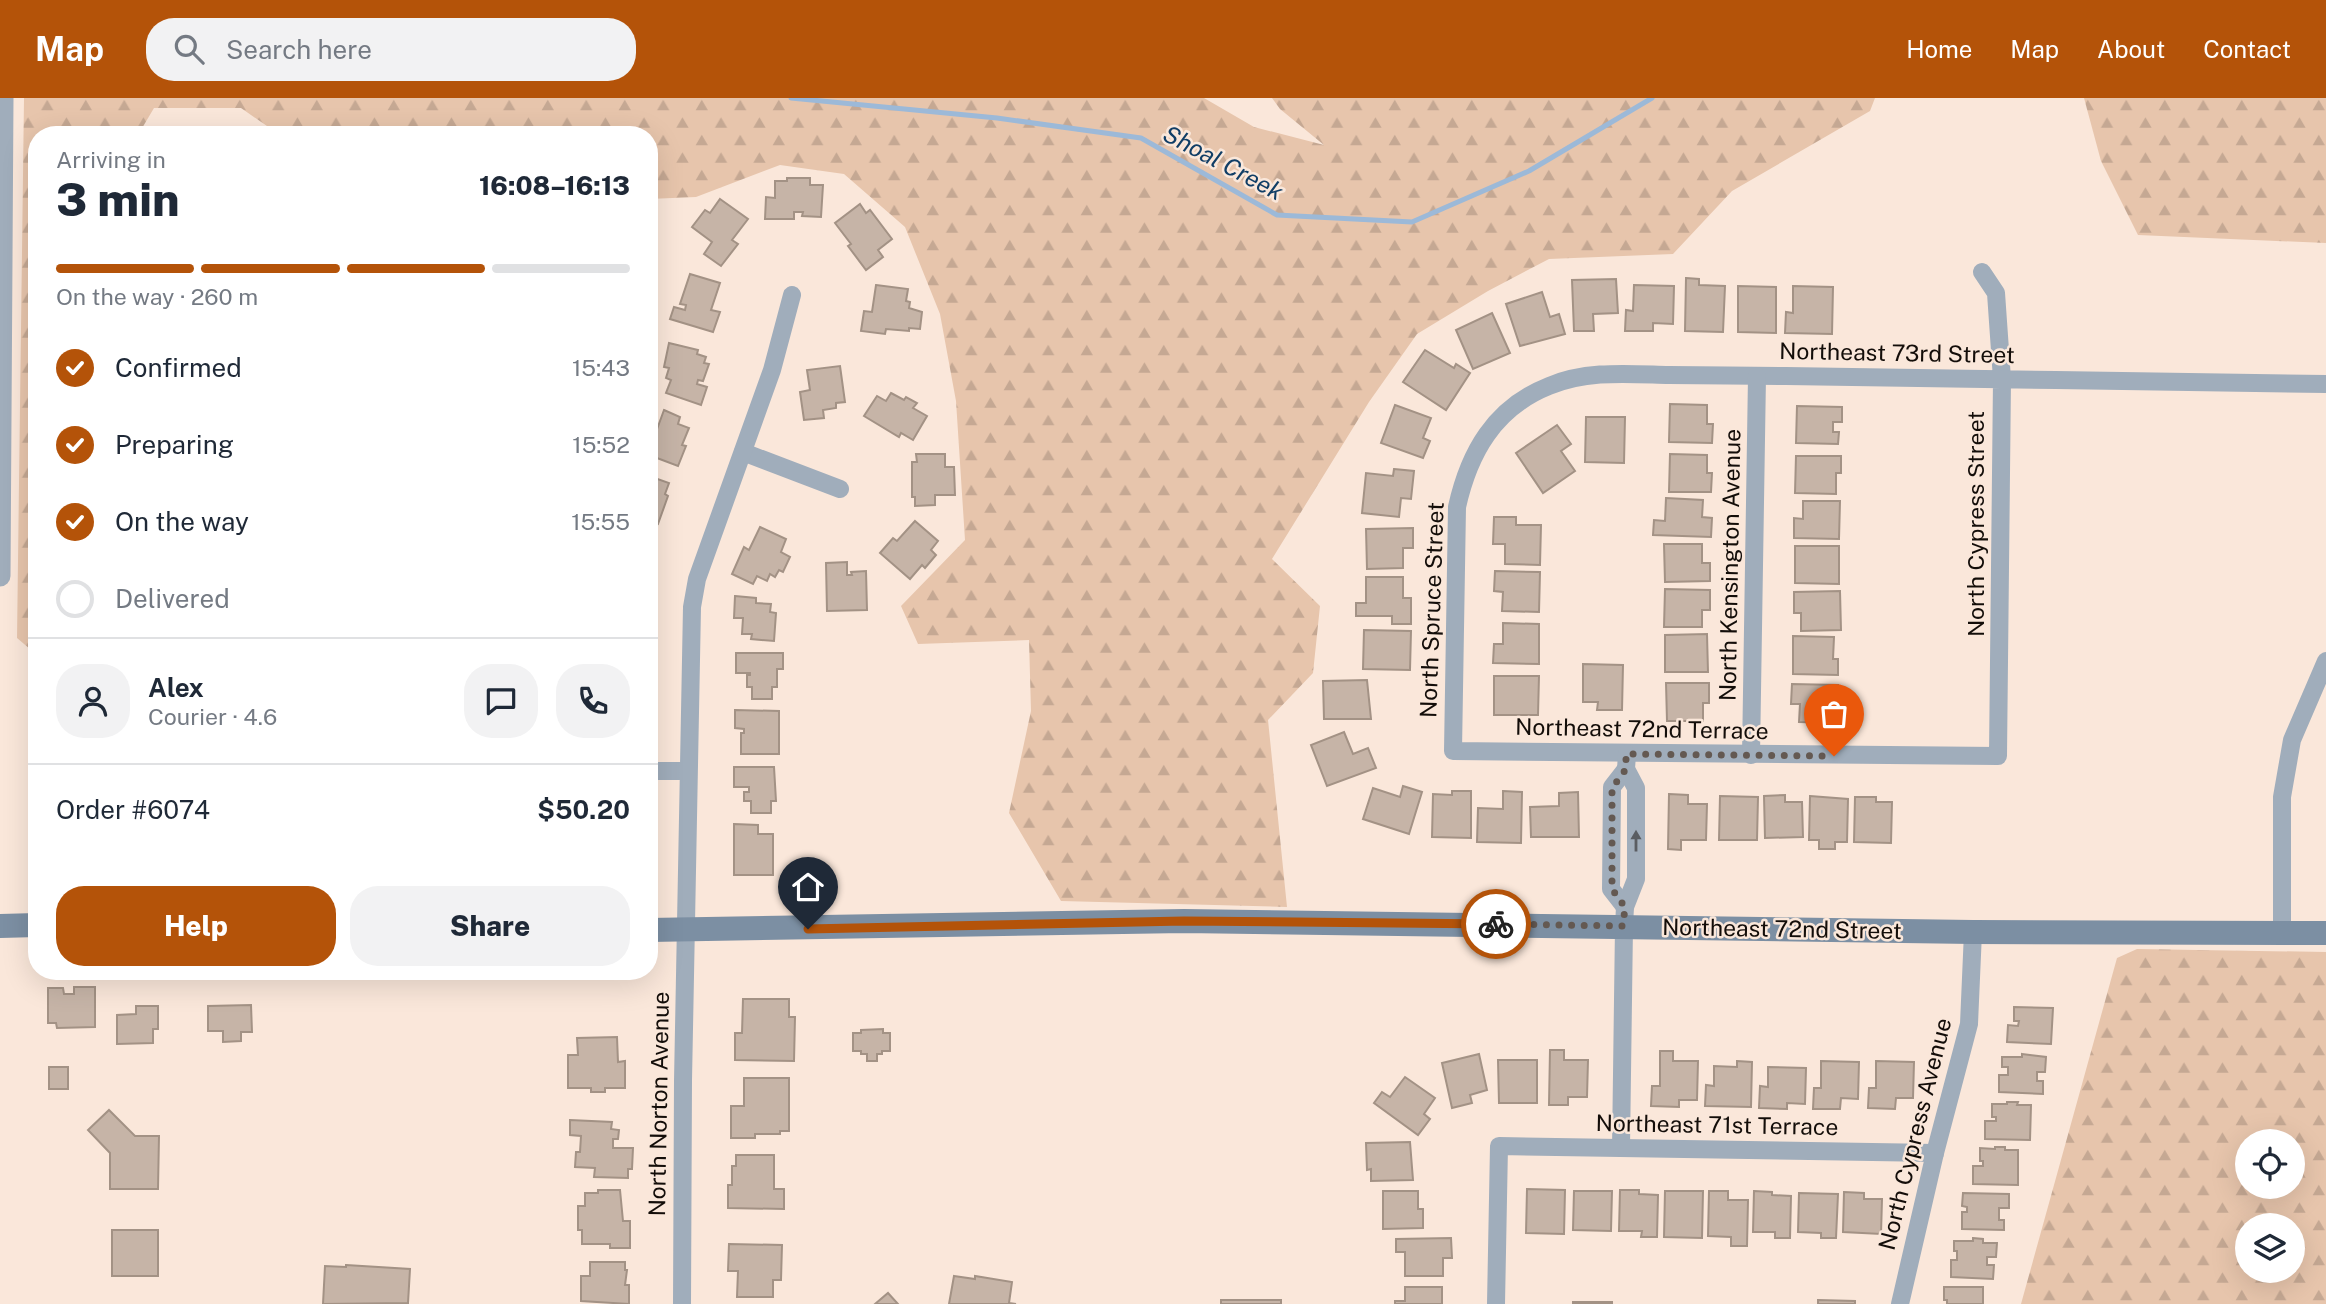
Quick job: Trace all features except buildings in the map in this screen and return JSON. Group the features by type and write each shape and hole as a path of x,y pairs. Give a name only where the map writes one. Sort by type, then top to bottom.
{"main road":[{"name":"Northeast 72nd Street","path":"658,930 1624,917 1973,932 2326,933"},
{"path":"0,926 28,925"}],"street":[{"path":"0,576 3,98"},
{"name":"North Cypress Street","path":"1982,272 1996,293 2001,379 1998,756"},
{"name":"North Norton Avenue","path":"682,1304 682,1081 692,607 697,579 772,370 792,295"},
{"name":"Northeast 73rd Street","path":"1486,434 1507,411 1533,393 1578,377 1609,374 2326,384"},
{"name":"North Kensington Avenue","path":"1751,755 1757,376"},
{"name":"North Spruce Street","path":"1453,751 1457,507 1464,476 1486,434"},
{"path":"743,452 839,489"},
{"path":"2282,933 2282,797 2292,740 2326,662"},
{"name":"Northeast 72nd Terrace","path":"1453,751 1626,761 1751,755 1998,756"},
{"path":"1624,917 1612,889 1612,788 1626,761"},
{"path":"1621,1148 1624,917 1636,879 1636,788 1626,761"},
{"path":"658,771 688,771"},
{"name":"North Cypress Avenue","path":"1900,1304 1935,1153 1969,1024 1973,932"},
{"name":"Northeast 71st Terrace","path":"1496,1304 1499,1146 1935,1153"}],"green space":[{"path":"24,98 1204,98 1254,127 1324,145 1280,109 1272,98 1875,98 1870,111 1732,191 1673,254 1549,259 1488,291 1417,334 1369,402 1272,559 1320,606 1313,673 1268,720 1287,907 1061,901 1009,813 1031,711 1029,640 918,644 901,606 965,540 956,401 940,314 905,227 844,174 780,165 696,197 658,199 658,126 267,126 241,108 154,108 143,126 28,126 28,647 17,638"},
{"path":"2084,98 2326,98 2326,243 2138,235 2101,161"},
{"path":"2137,949 2326,952 2326,1304 2021,1304 2117,958"}],"waterway":[{"name":"Shoal Creek","path":"791,98 997,118 1141,138 1277,215 1412,222 1529,171 1652,98"}],"way so far":[{"path":"1496,924 1623,926 1625,907 1612,889 1612,788 1626,769 1626,754 1834,756"}],"route":[{"path":"808,929 1184,921 1496,924"}]}
